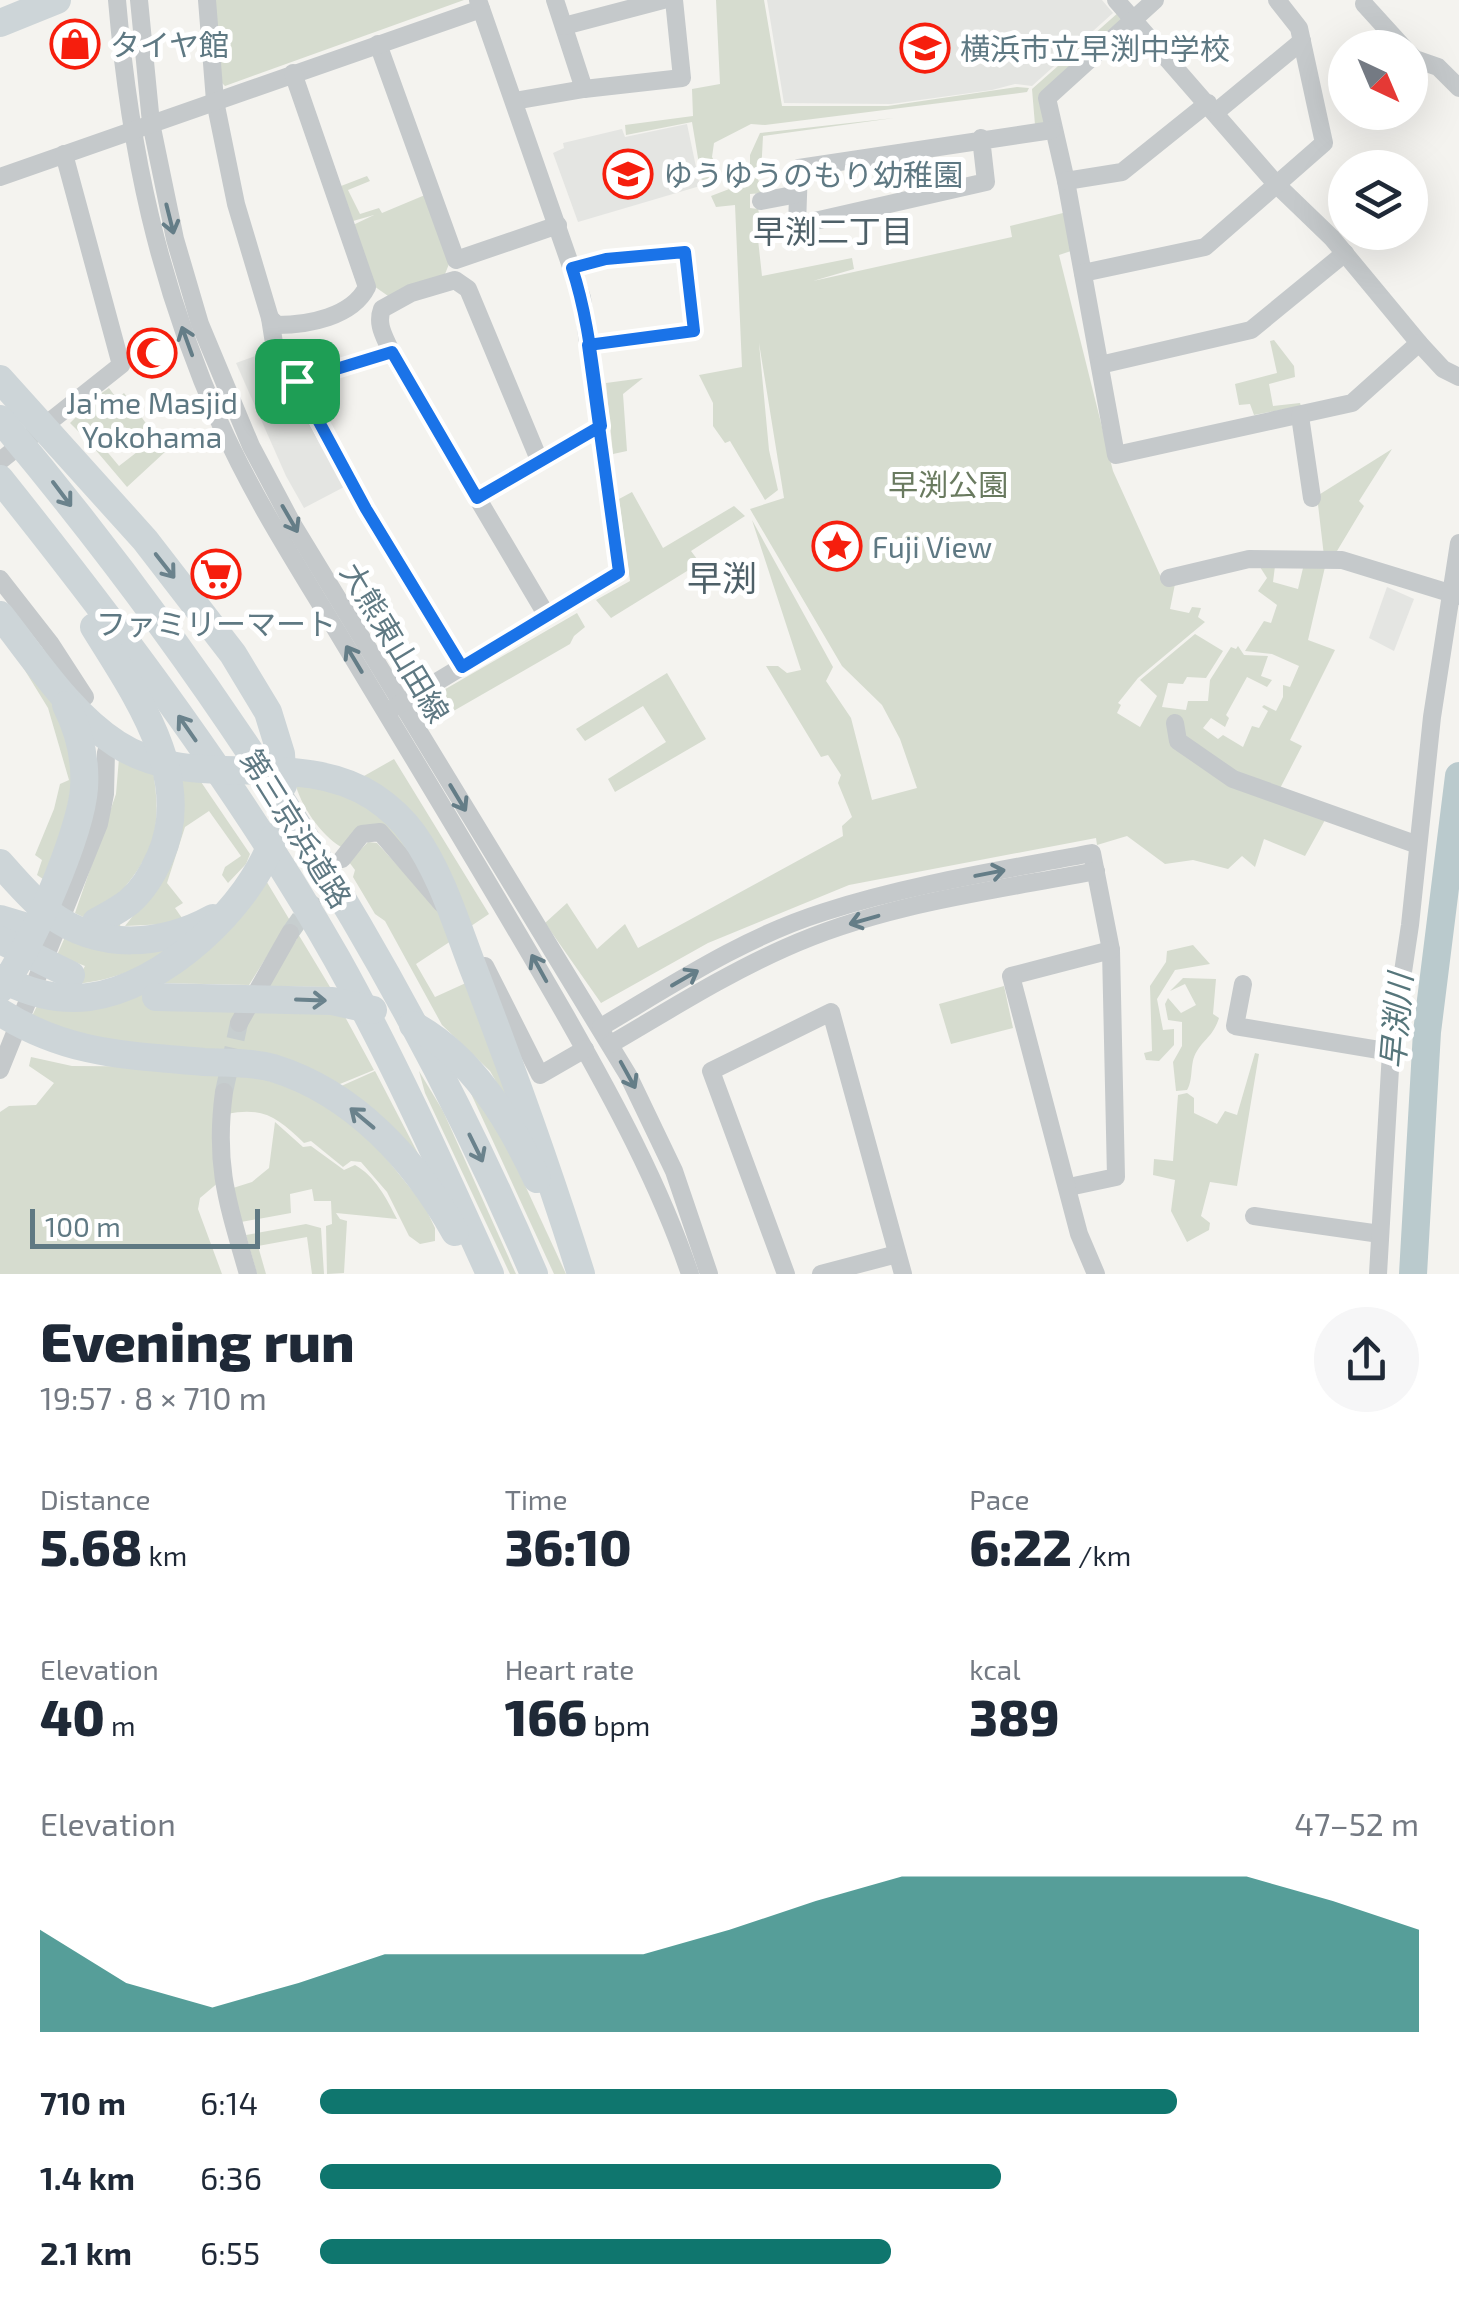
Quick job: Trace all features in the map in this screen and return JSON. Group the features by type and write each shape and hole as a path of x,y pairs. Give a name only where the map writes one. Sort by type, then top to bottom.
{"highway":[{"path":"0,23 57,0"},
{"path":"0,379 156,554 240,666 278,736 284,772 279,821 259,867 228,910 184,942 152,975 118,990 64,998 33,992 0,978"},
{"name":"第三京浜道路","path":"0,419 150,610 229,721 298,828 422,1041 534,1274"},
{"name":"第三京浜道路","path":"0,479 184,723 335,957 393,1064 490,1274"},
{"path":"0,499 94,627 138,699 166,766 170,794 165,846 146,884 130,901 96,922"},
{"path":"0,615 111,748 187,767 269,768 329,778 374,797 414,835 437,877 509,1057 581,1274"},
{"path":"0,989 59,898 84,786 77,730 56,686"},
{"path":"0,863 50,914 79,929 116,942 184,942"},
{"path":"0,918 30,928"},
{"path":"0,940 72,975"},
{"path":"167,998 332,1001 383,1012 441,1040 470,1068 525,1153 581,1274"},
{"path":"0,1012 52,1040 104,1053 270,1067 322,1089 358,1113 392,1144 428,1188 475,1274"}],"street":[{"name":"大熊東山田線","path":"118,0 130,130 164,273 216,413 278,534 611,1044 660,1138 709,1274"},
{"name":"大熊東山田線","path":"139,0 150,123 186,282 233,406 293,524 585,1049 653,1180 690,1274"},
{"path":"208,0 214,101 236,204 274,343 366,509 462,667"},
{"path":"555,0 584,89"},
{"path":"564,26 663,0"},
{"path":"514,101 682,78 674,0"},
{"path":"1116,0 1277,185 1345,253 1419,343 1444,369 1459,376"},
{"path":"1155,0 1047,98 1116,454 1352,403 1419,343"},
{"path":"1083,273 1204,247 1324,143 1299,28 1286,3"},
{"path":"0,177 378,44 479,4 582,298 619,572 394,708"},
{"path":"1362,6 1386,30"},
{"path":"1066,182 1122,172 1302,40"},
{"path":"378,44 456,260 558,225"},
{"path":"1428,64 1438,67 1459,88"},
{"path":"270,318 277,325 288,325 328,318 361,300 367,287 293,73"},
{"path":"981,138 986,182 797,225 799,168 981,138 1052,130"},
{"path":"0,461 121,365 64,154"},
{"path":"761,200 798,194"},
{"path":"572,268 606,259 685,252 694,331 588,345"},
{"path":"1100,365 1251,330 1345,253"},
{"path":"540,462 468,290 455,280 411,293 382,309 380,328 392,352 546,616"},
{"path":"297,381 392,352"},
{"path":"1300,416 1312,498"},
{"path":"477,498 601,426"},
{"path":"1378,1274 1391,1052 1455,596 1459,543"},
{"path":"1169,578 1249,559 1342,560 1455,596"},
{"path":"0,580 86,697"},
{"path":"1175,723 1178,741 1232,779 1418,846"},
{"path":"0,1070 59,898 99,824 111,748"},
{"path":"342,859 362,834 380,832 470,936 540,1075 585,1049"},
{"path":"601,1027 728,953 822,912 885,894 1094,862"},
{"path":"1068,1187 1116,1176 1110,950 1094,862"},
{"path":"611,1044 726,976 787,946 904,909 1094,862"},
{"path":"239,1022 290,933"},
{"path":"1096,1274 1079,1234 1010,976 1110,950"},
{"path":"1242,984 1235,1026 1391,1052"},
{"path":"786,1274 711,1071 832,1012 903,1274"},
{"path":"224,1092 219,1132 222,1181 248,1274"},
{"path":"1254,1216 1380,1234"},
{"path":"821,1274 897,1254"}],"shaded area":[{"name":"横浜市立早渕中学校","path":"767,0 1102,0 1113,13 1032,86 1015,84 891,104 784,103"},
{"name":"ゆうゆうのもり幼稚園","path":"687,124 700,186 578,222 553,153 564,148 563,143 622,129 625,137"},
{"path":"272,350 344,487 304,508 236,363"},
{"path":"1387,587 1414,599 1394,651 1369,638"}],"green space":[{"path":"215,0 464,0 225,86 221,82"},
{"path":"716,0 764,0 782,106 888,106 1029,88 1027,92 751,124 714,143 712,157 719,170 714,184 703,188 692,122 626,135 625,125 693,116 692,89 720,84"},
{"path":"1119,12 1126,21 1045,100 1049,124 1035,125 1032,89"},
{"name":"早渕公園","path":"894,118 763,136 761,174 757,175 762,193 750,194 750,208 758,209 760,217 756,221 762,276 852,258 854,269 813,281 1012,237 1010,226 1067,212 1074,250 1059,255 1113,471 1165,586 1175,584 1170,609 1189,613 1192,607 1201,608 1198,617 1205,622 1138,678 1118,703 1121,705 1117,713 1140,727 1157,696 1140,680 1195,634 1223,651 1206,678 1187,677 1183,684 1168,683 1162,707 1186,710 1188,701 1208,701 1210,680 1231,647 1238,646 1244,655 1268,656 1261,676 1272,680 1267,687 1247,677 1226,715 1229,718 1225,727 1211,718 1203,728 1218,739 1223,735 1243,747 1252,726 1259,728 1268,711 1262,707 1276,711 1283,697 1283,685 1290,687 1299,666 1272,654 1245,651 1264,621 1271,623 1277,605 1258,591 1267,578 1260,567 1275,566 1273,582 1298,589 1303,568 1325,567 1308,640 1335,650 1290,740 1302,746 1275,798 1325,820 1305,856 1264,839 1255,867 1242,856 1228,869 1193,860 1165,864 1127,836 1097,845 1096,838 849,885 708,943 601,1003 545,923 567,903 597,949 625,924 638,948 843,836 842,826 852,817 838,783 841,775 828,755 821,757 766,666 778,666 787,673 801,670 752,520 833,667 826,681 851,718 872,800 917,788 900,739 882,705 842,666 750,509 784,498 759,343 769,450 778,490 765,500 730,441 725,443 713,426 713,403 699,375 742,367 735,205 716,207 711,196 750,181 750,155 760,133"},
{"path":"367,176 370,181 348,190 360,214 379,208 382,213 425,195 451,259 443,279 391,298 371,284 353,225 374,215 353,221 341,186"},
{"path":"1274,340 1294,366 1295,377 1269,384 1273,406 1301,406 1254,415 1250,404 1239,405 1235,384 1277,373 1270,341"},
{"path":"643,378 623,394 627,451 613,454 606,383"},
{"path":"109,388 117,399 124,393 166,451 127,487 94,448 104,448 119,466 141,449 125,427 103,443 89,442 70,423 79,414 77,410"},
{"path":"1392,449 1359,501 1364,506 1334,556 1324,556 1317,496"},
{"path":"632,492 663,548 734,506 745,516 691,551 700,563 611,618 596,600 630,581 619,499"},
{"path":"577,613 585,627 570,644 443,717 430,714 423,702"},
{"path":"21,664 60,716 72,767 64,820 43,879 37,875 42,860 35,855 60,784 69,780 48,708"},
{"path":"667,673 706,739 615,792 608,779 666,742 643,706 585,741 576,729"},
{"path":"119,758 153,771 157,811 146,856 113,901 121,928 101,926 75,913 116,794"},
{"path":"394,759 489,914 471,926 401,802 364,776"},
{"path":"176,776 199,779 250,854 228,883 222,875 225,867 241,856 209,811 185,827 167,883 183,903 175,908 182,918 166,924 125,926 152,892"},
{"path":"295,782 339,793 372,809 398,834 424,871 381,825 341,847 312,819"},
{"path":"368,842 377,843 441,913 451,941 416,964 435,997 468,982 515,1102 509,1104 490,1071 442,1025 385,921 375,914 353,877 355,870 349,862"},
{"path":"265,879 330,987 264,986 297,939 287,924 249,985 159,983"},
{"path":"65,937 181,942 131,970 75,984 85,966 57,955"},
{"path":"1193,945 1210,964 1175,970 1157,999 1163,1030 1174,1029 1174,1045 1159,1061 1146,1060 1144,1053 1152,1051 1150,986 1166,962 1167,951"},
{"path":"1183,978 1216,979 1213,1014 1219,1018 1195,1056 1187,1090 1176,1091 1173,1062 1182,1046 1182,1022 1168,1020 1165,1004 1168,998 1181,1013 1196,1005 1185,984 1170,991"},
{"path":"1004,986 1013,1028 951,1044 939,1004"},
{"path":"149,987 255,1011 344,1015 374,1070 335,1086 79,1040 30,1020 37,1006"},
{"path":"1255,1053 1259,1054 1237,1186 1210,1182 1201,1216 1210,1223 1209,1230 1187,1242 1171,1211 1175,1180 1153,1175 1154,1159 1173,1161 1178,1095 1187,1093 1194,1098 1194,1113 1217,1124 1225,1111 1237,1115"},
{"path":"31,1057 72,1066 218,1067 297,1088 356,1121 424,1205 435,1228 435,1241 420,1244 409,1236 387,1192 361,1162 351,1161 343,1167 270,1116 240,1112 227,1114 226,1176 200,1198 198,1209 222,1274 0,1274 0,1112 9,1106 36,1105 54,1083 29,1066"},
{"path":"375,1071 425,1167 339,1087"},
{"path":"419,1071 443,1111 516,1274 510,1274 425,1093"},
{"path":"462,1074 493,1116 566,1274 554,1274"},
{"path":"275,1122 303,1147 311,1146 344,1170 355,1165 369,1175 397,1219 336,1213 347,1221 344,1273 327,1274 326,1226 332,1224 331,1201 314,1201 312,1189 290,1194 291,1213 241,1222 233,1188 252,1182 269,1168"},
{"path":"306,1224 321,1228 324,1274 312,1274 307,1237 258,1246 266,1274 257,1274 246,1235"}],"waterway":[{"name":"早渕川","path":"1413,1274 1427,1032 1459,776"}],"tunnel":[{"path":"290,933 333,872"},
{"path":"224,1092 239,1023"}],"place":[{"name":"タイヤ館","path":"75,44"},
{"name":"横浜市立早渕中学校","path":"925,48"},
{"name":"ゆうゆうのもり幼稚園","path":"628,174"},
{"name":"Ja'me Masjid Yokohama","path":"152,353"},
{"name":"Fuji View","path":"837,546"},
{"name":"ファミリーマート","path":"216,574"}],"district":[{"name":"早渕二丁目","path":"833,230"},
{"name":"早渕","path":"722,577"}],"route":[{"path":"297,381 366,509 462,667 619,572 601,426 588,345 694,331 685,252 606,259 572,268 582,298 588,345 601,426 477,498 392,352 297,381"}]}
